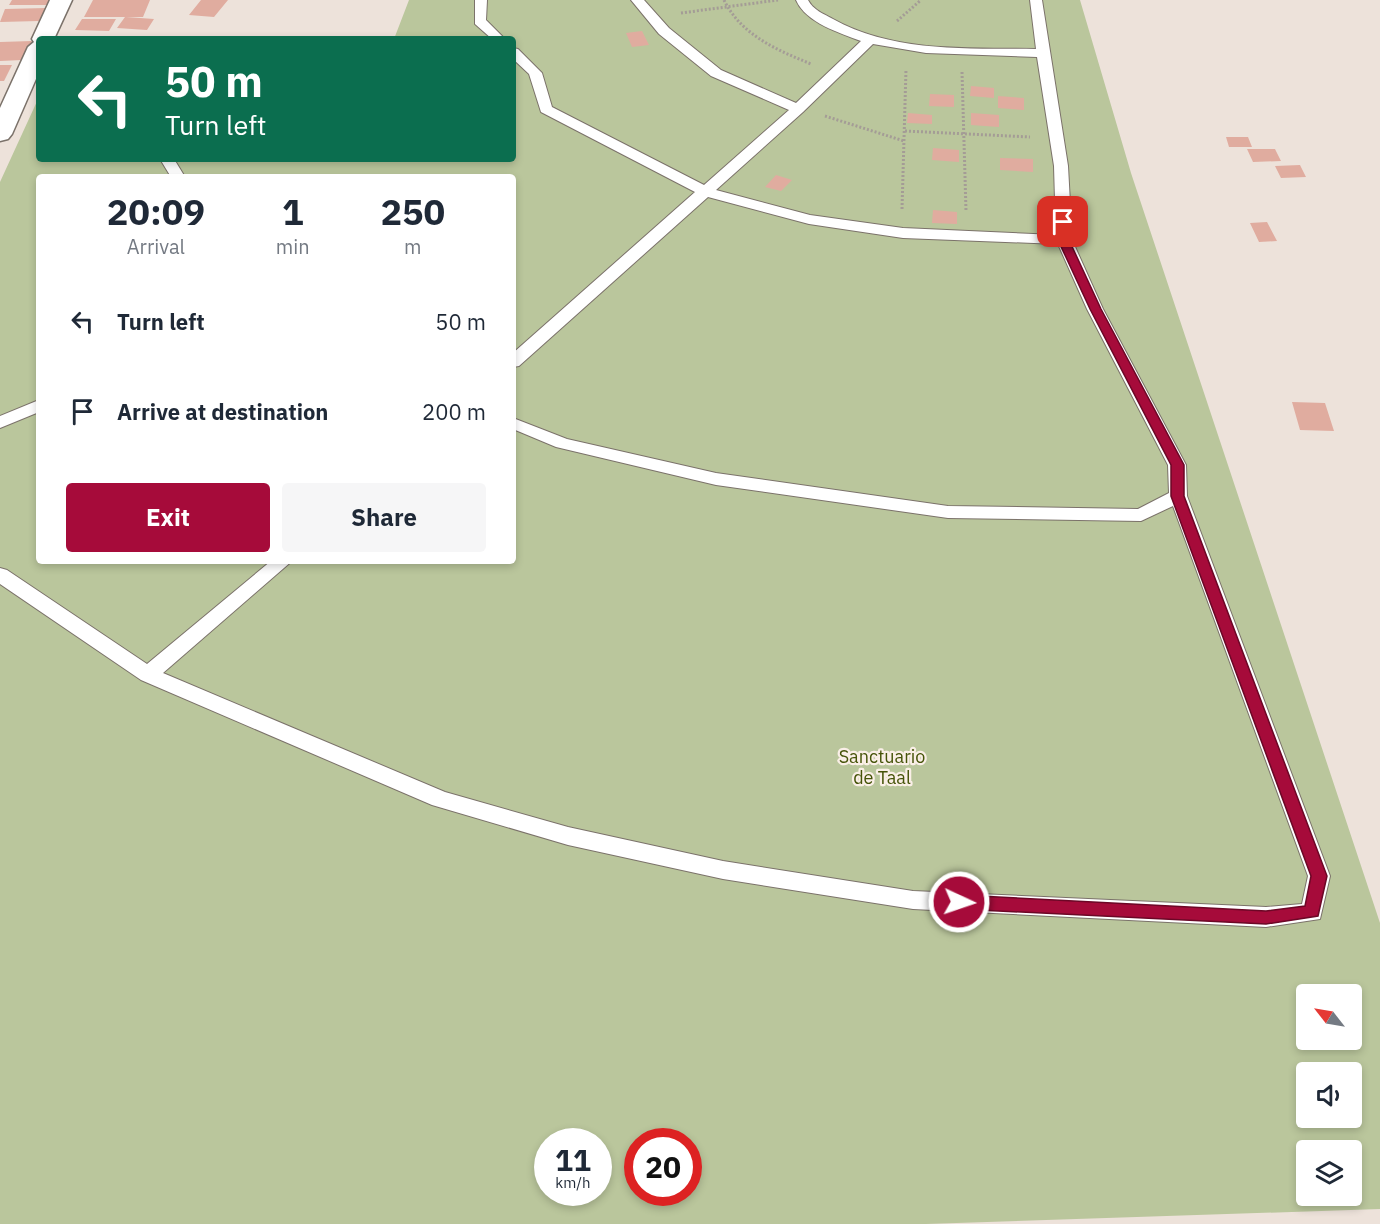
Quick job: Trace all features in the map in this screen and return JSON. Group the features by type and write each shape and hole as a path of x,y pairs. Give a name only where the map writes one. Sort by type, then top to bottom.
{"street":[{"path":"44,36 61,0"},
{"path":"0,134 36,54"}],"lane":[{"path":"481,0 480,21 496,36"},
{"path":"637,0 664,31 716,73 798,108"},
{"path":"802,0 804,6 833,26 870,40 923,49 1043,53"},
{"path":"0,575 148,675 440,799 568,836 723,870 913,900 1266,917 1312,912 1319,876 1178,496 1177,465 1095,309 1064,240 1061,166 1036,0"},
{"path":"516,359 798,108 870,40"},
{"path":"516,55 535,73 546,109 704,191 809,219 903,233 1064,240"},
{"path":"0,423 36,406"},
{"path":"516,424 562,443 716,479 948,512 1141,515 1178,496"},
{"path":"148,675 278,564"}],"path":[{"path":"724,0 726,7 750,33 773,47 816,66"},
{"path":"673,14 780,0"},
{"path":"897,21 921,0"},
{"path":"902,210 906,65"},
{"path":"962,69 967,215"},
{"path":"824,116 904,141"},
{"path":"904,131 1035,138"}],"green space":[{"name":"Sanctuario de Taal","path":"409,0 1080,0 1131,173 1380,923 1380,1209 926,1224 0,1224 0,182 36,104 36,162 516,162 516,36 395,36"}],"building":[{"path":"12,0 52,0 50,5 9,5"},
{"path":"93,0 150,0 143,17 126,17 154,19 147,30 117,28 125,17 84,17"},
{"path":"201,0 228,0 214,17 189,15"},
{"path":"46,8 39,21 0,22 5,9"},
{"path":"82,19 116,19 109,31 75,30"},
{"path":"642,31 649,45 632,47 626,33"},
{"path":"32,41 22,60 0,61 0,42"},
{"path":"0,65 12,65 4,81 0,81"},
{"path":"971,86 994,88 994,98 970,96"},
{"path":"930,94 954,95 954,107 929,106"},
{"path":"998,96 1024,98 1024,110 998,108"},
{"path":"908,113 932,115 932,124 907,123"},
{"path":"971,113 999,115 999,127 971,125"},
{"path":"1226,137 1248,137 1252,147 1229,147"},
{"path":"933,148 959,150 959,162 932,160"},
{"path":"1247,149 1275,149 1281,161 1253,162"},
{"path":"1000,158 1033,159 1033,172 1000,170"},
{"path":"1300,165 1306,177 1281,178 1275,166"},
{"path":"776,175 792,180 781,191 765,187"},
{"path":"933,210 957,212 957,224 932,223"},
{"path":"1267,222 1277,241 1259,242 1250,223"},
{"path":"1292,402 1325,403 1334,431 1300,430"}],"route":[{"path":"959,902 1266,917 1312,912 1319,876 1178,496 1177,465 1095,309 1064,240 1063,222"}]}
